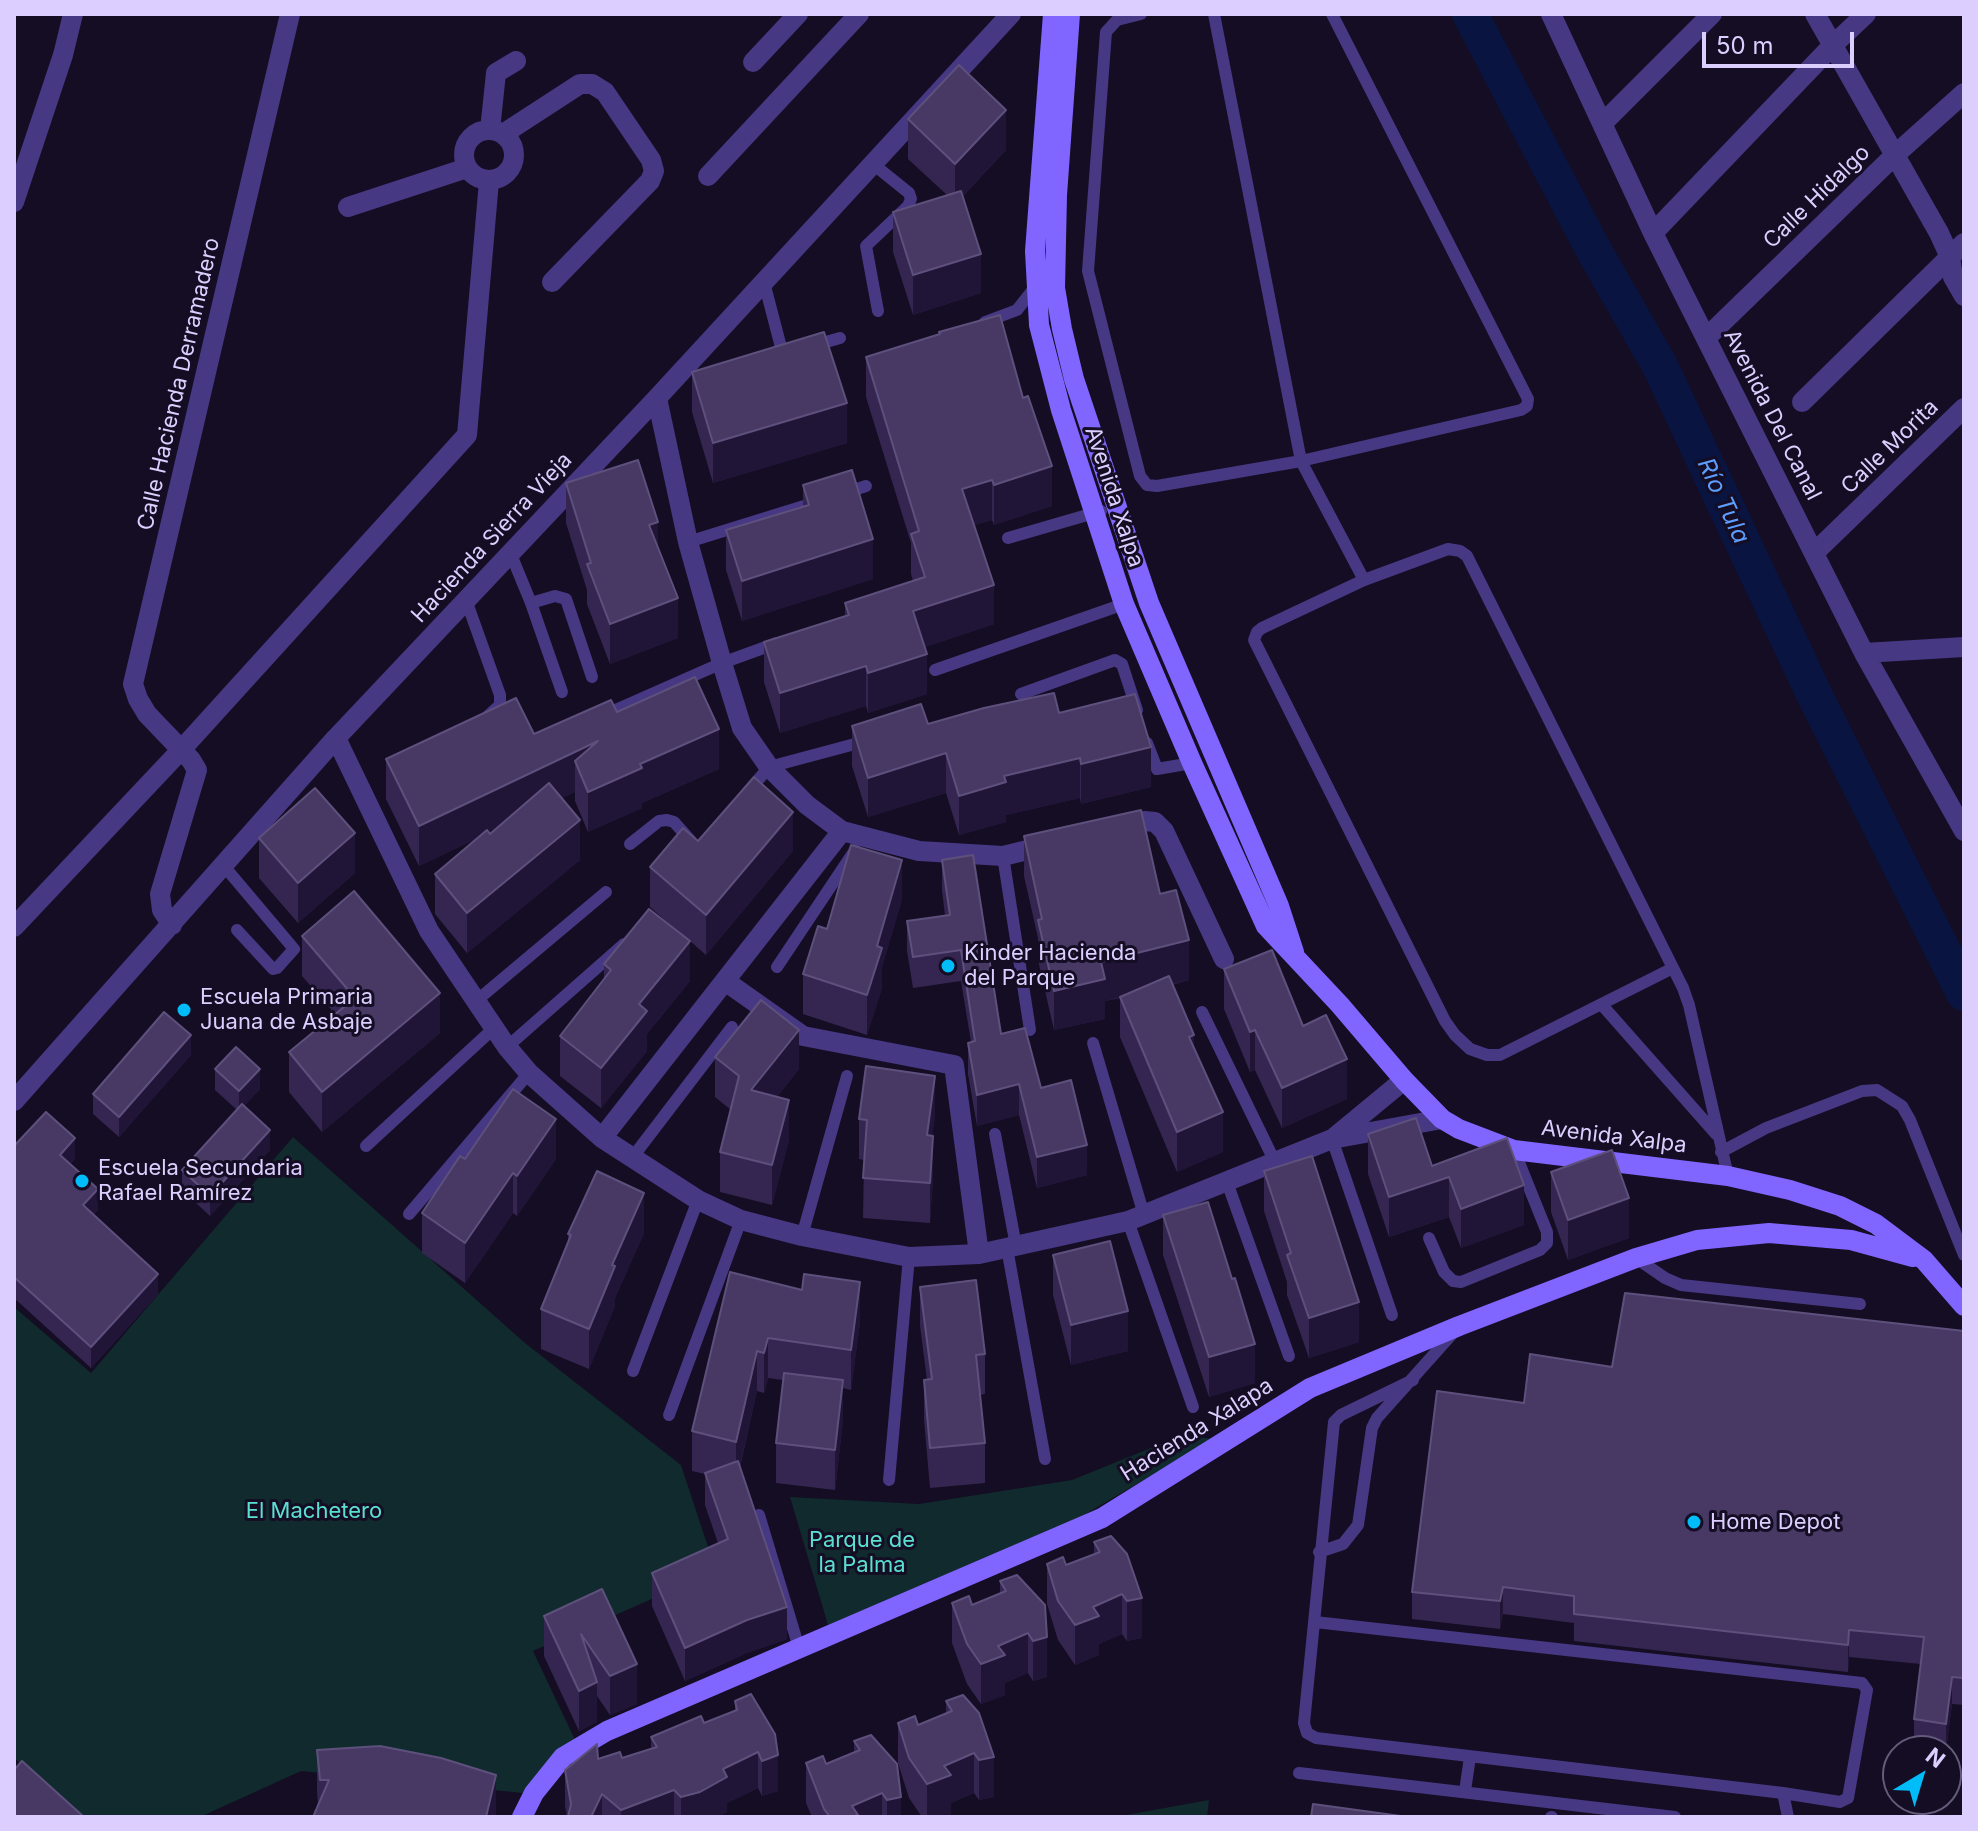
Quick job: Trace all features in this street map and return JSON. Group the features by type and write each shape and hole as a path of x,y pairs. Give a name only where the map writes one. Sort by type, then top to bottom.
{"main road":[{"name":"Avenida Xalpa","path":"1053,14 1035,251 1115,507 1146,595 1279,906 1296,956"},
{"name":"Avenida Xalpa","path":"1070,14 1057,195 1039,325 1061,410 1124,604 1266,926 1442,1119 1477,1138 1514,1150 1728,1176 1790,1190 1840,1206 1876,1224 1924,1260 1964,1306"},
{"path":"1124,604 1146,595"},
{"path":"1192,763 1213,756"},
{"name":"Hacienda Xalapa","path":"522,1817 534,1793 563,1757 607,1731 1102,1518 1310,1388 1459,1326 1636,1258 1697,1240 1769,1233 1851,1240 1924,1260"}],"street":[{"path":"14,202 63,55 73,14"},
{"name":"Calle Hacienda Derramadero","path":"181,750 147,714 133,684 290,14"},
{"path":"753,62 798,14"},
{"path":"708,176 859,14"},
{"name":"Hacienda Sierra Vieja","path":"14,1101 336,738 657,398 1011,14"},
{"name":"Avenida Del Canal","path":"1551,14 1653,233 1864,653 1964,831"},
{"path":"1603,123 1712,14"},
{"path":"1815,14 1896,154 1957,250 1953,277 1964,296"},
{"path":"1653,233 1866,14"},
{"path":"496,132 496,73 516,61"},
{"path":"496,132 512,143 515,156 511,169 502,178 489,181 476,177 467,168 464,155 468,142 477,133 496,132 580,84 592,84 605,92 651,160 654,171 650,181 552,282"},
{"name":"Calle Hidalgo","path":"1706,338 1896,154 1964,93"},
{"path":"348,207 467,168"},
{"path":"14,927 181,750 467,435 489,181"},
{"path":"1802,402 1957,250"},
{"path":"657,398 688,542 722,663 742,728 769,767 807,805 842,831 919,851 1003,856 1074,838"},
{"name":"Calle Morita","path":"1814,553 1964,408"},
{"path":"1864,653 1964,647"},
{"path":"336,738 429,931 507,1047 529,1073 602,1138 698,1200 741,1220 802,1236 909,1257 979,1254 1136,1218 1332,1139 1442,1119"},
{"path":"172,925 162,910 160,894 197,770 181,750"},
{"path":"1102,831 1144,821 1155,822 1164,831 1224,959"},
{"path":"602,1138 842,831"},
{"path":"725,981 803,1036 954,1065 979,1254"},
{"path":"1332,1139 1404,1080"}],"lane":[{"path":"1141,14 1117,20 1106,32 1088,271 1140,476 1147,485 1157,486 1301,461 1521,410 1527,406 1528,399 1332,14"},
{"path":"1214,14 1301,461 1364,580"},
{"path":"873,164 909,193 911,199 908,206 866,246 878,311"},
{"path":"764,282 783,355"},
{"path":"973,326 1017,310 1046,287"},
{"path":"769,360 840,338"},
{"path":"688,542 866,486"},
{"path":"1008,538 1115,507"},
{"path":"1673,968 1500,1055 1487,1055 1470,1049 1445,1021 1254,640 1257,632 1364,580 1448,549 1467,556 1673,968 1689,1005 1728,1176"},
{"path":"510,552 562,692"},
{"path":"531,603 555,596 566,599 592,677"},
{"path":"466,600 500,695 500,705 493,714 481,719"},
{"path":"935,670 1124,604"},
{"path":"596,718 722,663 794,636"},
{"path":"1021,694 1119,660 1141,722"},
{"path":"741,800 769,767 885,736"},
{"path":"1146,737 1157,769 1192,763"},
{"path":"630,844 659,821 667,820 674,822 698,846 704,844"},
{"path":"777,967 864,837"},
{"path":"1003,856 1030,1030"},
{"path":"224,866 294,949 273,969 237,930"},
{"path":"475,1002 606,892"},
{"path":"507,1047 629,939"},
{"path":"1602,1005 1718,1136"},
{"path":"1202,1012 1275,1162"},
{"path":"632,1158 732,1027"},
{"path":"366,1146 493,1029"},
{"path":"1093,1043 1136,1218 1193,1407"},
{"path":"409,1214 529,1073"},
{"path":"802,1236 847,1076"},
{"path":"1721,1152 1766,1128 1862,1091 1877,1090 1902,1106 1910,1120 1964,1255"},
{"path":"995,1134 1045,1459"},
{"path":"1332,1139 1392,1315"},
{"path":"1429,1238 1444,1272 1453,1281 1461,1282 1540,1250 1547,1243 1547,1232 1514,1150"},
{"path":"1227,1182 1289,1356"},
{"path":"633,1371 698,1200"},
{"path":"669,1415 741,1220"},
{"path":"889,1480 909,1257"},
{"path":"1636,1258 1681,1285 1860,1304"},
{"path":"1319,1552 1343,1544 1358,1525 1372,1428 1377,1418 1459,1326"},
{"path":"1315,1622 1866,1685 1848,1798 1840,1802 1316,1738 1307,1733 1304,1723 1334,1422 1341,1415 1413,1380"},
{"path":"759,1515 799,1648"},
{"path":"1465,1791 1470,1757"},
{"path":"1299,1773 1465,1791 1552,1814 1675,1817"},
{"path":"1783,1793 1788,1817"}],"green space":[{"name":"El Machetero","path":"293,1137 525,1343 681,1465 716,1571 533,1651 577,1744 523,1793 301,1771 200,1817 42,1817 31,1776 14,1757 14,1307 91,1373"},
{"name":"Parque de la Palma","path":"1183,1435 1213,1439 1084,1515 828,1625 790,1497 919,1504 1072,1480"},
{"path":"1209,1800 1207,1817 1115,1817"}],"building":[{"path":"959,65 1006,110 955,164 908,119"},
{"path":"961,191 981,254 913,275 893,212"},
{"path":"1000,315 1023,398 1028,396 1052,466 994,485 992,480 962,489 994,585 913,611 927,654 868,673 866,666 780,693 764,642 849,615 845,603 925,577 911,534 919,531 866,357"},
{"path":"824,332 847,403 713,443 692,372"},
{"path":"638,460 658,522 649,525 678,598 610,624 587,564 591,563 566,483"},
{"path":"852,470 873,539 742,581 726,530 809,505 803,485"},
{"path":"695,677 719,729 640,764 642,768 588,792 575,761 598,741 419,826 386,759 516,698 534,734 611,700 617,712"},
{"path":"1054,693 1059,713 1135,694 1151,747 1081,764 1080,758 1004,776 1006,782 959,796 946,753 868,778 852,726 921,704 928,724"},
{"path":"754,777 793,812 706,915 650,867 683,828 698,841"},
{"path":"549,783 580,820 467,913 435,874 487,830 490,834"},
{"path":"315,788 355,833 298,883 259,838"},
{"path":"1141,810 1160,894 1176,890 1189,940 1101,962 1105,979 1054,991 1024,836"},
{"path":"851,845 902,860 877,946 882,948 867,995 803,974 818,926 827,929"},
{"path":"973,855 1001,1034 1025,1028 1041,1088 1071,1080 1087,1145 1037,1157 1019,1084 977,1095 968,1043 975,1041 961,950 913,957 907,921 950,915 942,860"},
{"path":"354,891 440,993 322,1092 289,1052 355,998 302,936"},
{"path":"649,909 690,941 639,1004 647,1011 601,1068 560,1036 611,970 604,964"},
{"path":"1272,950 1303,1026 1326,1015 1347,1059 1282,1088 1255,1030 1250,1032 1224,969"},
{"path":"1169,976 1194,1035 1189,1037 1223,1112 1177,1132 1120,997"},
{"path":"761,1000 799,1030 751,1090 789,1100 772,1165 720,1152 739,1076 715,1057"},
{"path":"164,1012 191,1035 119,1117 93,1094"},
{"path":"236,1047 260,1069 239,1091 215,1069"},
{"path":"866,1066 935,1076 927,1135 933,1136 930,1183 863,1178 867,1120 859,1119"},
{"path":"513,1089 556,1119 517,1176 513,1173 465,1243 422,1213 460,1156 465,1159"},
{"path":"242,1104 270,1130 210,1196 182,1170"},
{"path":"46,1112 75,1138 60,1155 98,1189 83,1205 158,1274 91,1347 14,1277 14,1146"},
{"path":"1416,1118 1432,1166 1507,1138 1524,1185 1461,1209 1449,1177 1389,1197 1368,1134"},
{"path":"1612,1150 1629,1198 1568,1220 1551,1172"},
{"path":"1312,1156 1359,1302 1309,1318 1287,1255 1291,1253 1264,1171"},
{"path":"597,1171 644,1193 612,1265 615,1266 589,1329 541,1309 571,1235 568,1234"},
{"path":"1208,1202 1255,1344 1209,1357 1163,1215"},
{"path":"1110,1241 1128,1311 1071,1325 1053,1255"},
{"path":"730,1272 802,1290 804,1274 860,1282 851,1350 768,1338 764,1353 757,1351 736,1442 692,1431"},
{"path":"976,1280 985,1354 976,1355 985,1443 930,1448 924,1380 932,1379 920,1287"},
{"name":"Home Depot","path":"1625,1293 1964,1331 1964,1678 1952,1677 1946,1724 1914,1719 1924,1637 1849,1630 1848,1645 1574,1614 1574,1596 1503,1587 1500,1601 1412,1592 1437,1391 1524,1403 1530,1354 1612,1367"},
{"path":"784,1373 843,1380 835,1450 776,1443"},
{"path":"738,1461 787,1607 747,1620 685,1648 652,1573 728,1539 705,1473"},
{"path":"1111,1536 1127,1554 1142,1598 1127,1601 1122,1594 1093,1607 1099,1616 1075,1625 1058,1601 1047,1564 1063,1557 1066,1565 1100,1552 1094,1542"},
{"path":"1017,1575 1045,1605 1047,1637 1033,1641 1028,1633 998,1646 1005,1655 981,1664 967,1644 952,1603 969,1596 972,1605 1006,1591 1000,1581"},
{"path":"602,1589 637,1664 610,1676 581,1634 597,1682 579,1691 544,1616"},
{"path":"751,1694 775,1734 778,1755 762,1761 758,1752 723,1769 727,1777 700,1792 681,1797 674,1790 621,1810 602,1794 591,1817 568,1817 571,1804 565,1770 597,1744 598,1759 620,1752 622,1758 657,1747 651,1737 701,1716 704,1723 737,1710 735,1701"},
{"path":"963,1695 979,1713 994,1757 979,1760 974,1753 944,1766 951,1775 927,1784 909,1758 898,1723 915,1716 918,1725 952,1711 946,1701"},
{"path":"871,1735 897,1764 901,1797 887,1800 882,1793 852,1806 858,1815 830,1817 806,1763 823,1756 826,1764 860,1750 854,1741"},
{"path":"380,1746 441,1758 496,1775 486,1817 313,1817 329,1780 320,1780 317,1750"},
{"path":"22,1761 84,1817 14,1817 14,1770"},
{"path":"1313,1804 1408,1817 1311,1817"}],"waterway":[{"name":"Río Tula","path":"1470,14 1593,249 1660,366 1814,694 1964,993"}],"place":[{"name":"Kinder Hacienda del Parque","path":"948,966"},
{"name":"Escuela Primaria Juana de Asbaje","path":"184,1010"},
{"name":"Escuela Secundaria Rafael Ramírez","path":"82,1181"},
{"name":"Home Depot","path":"1694,1522"}]}
